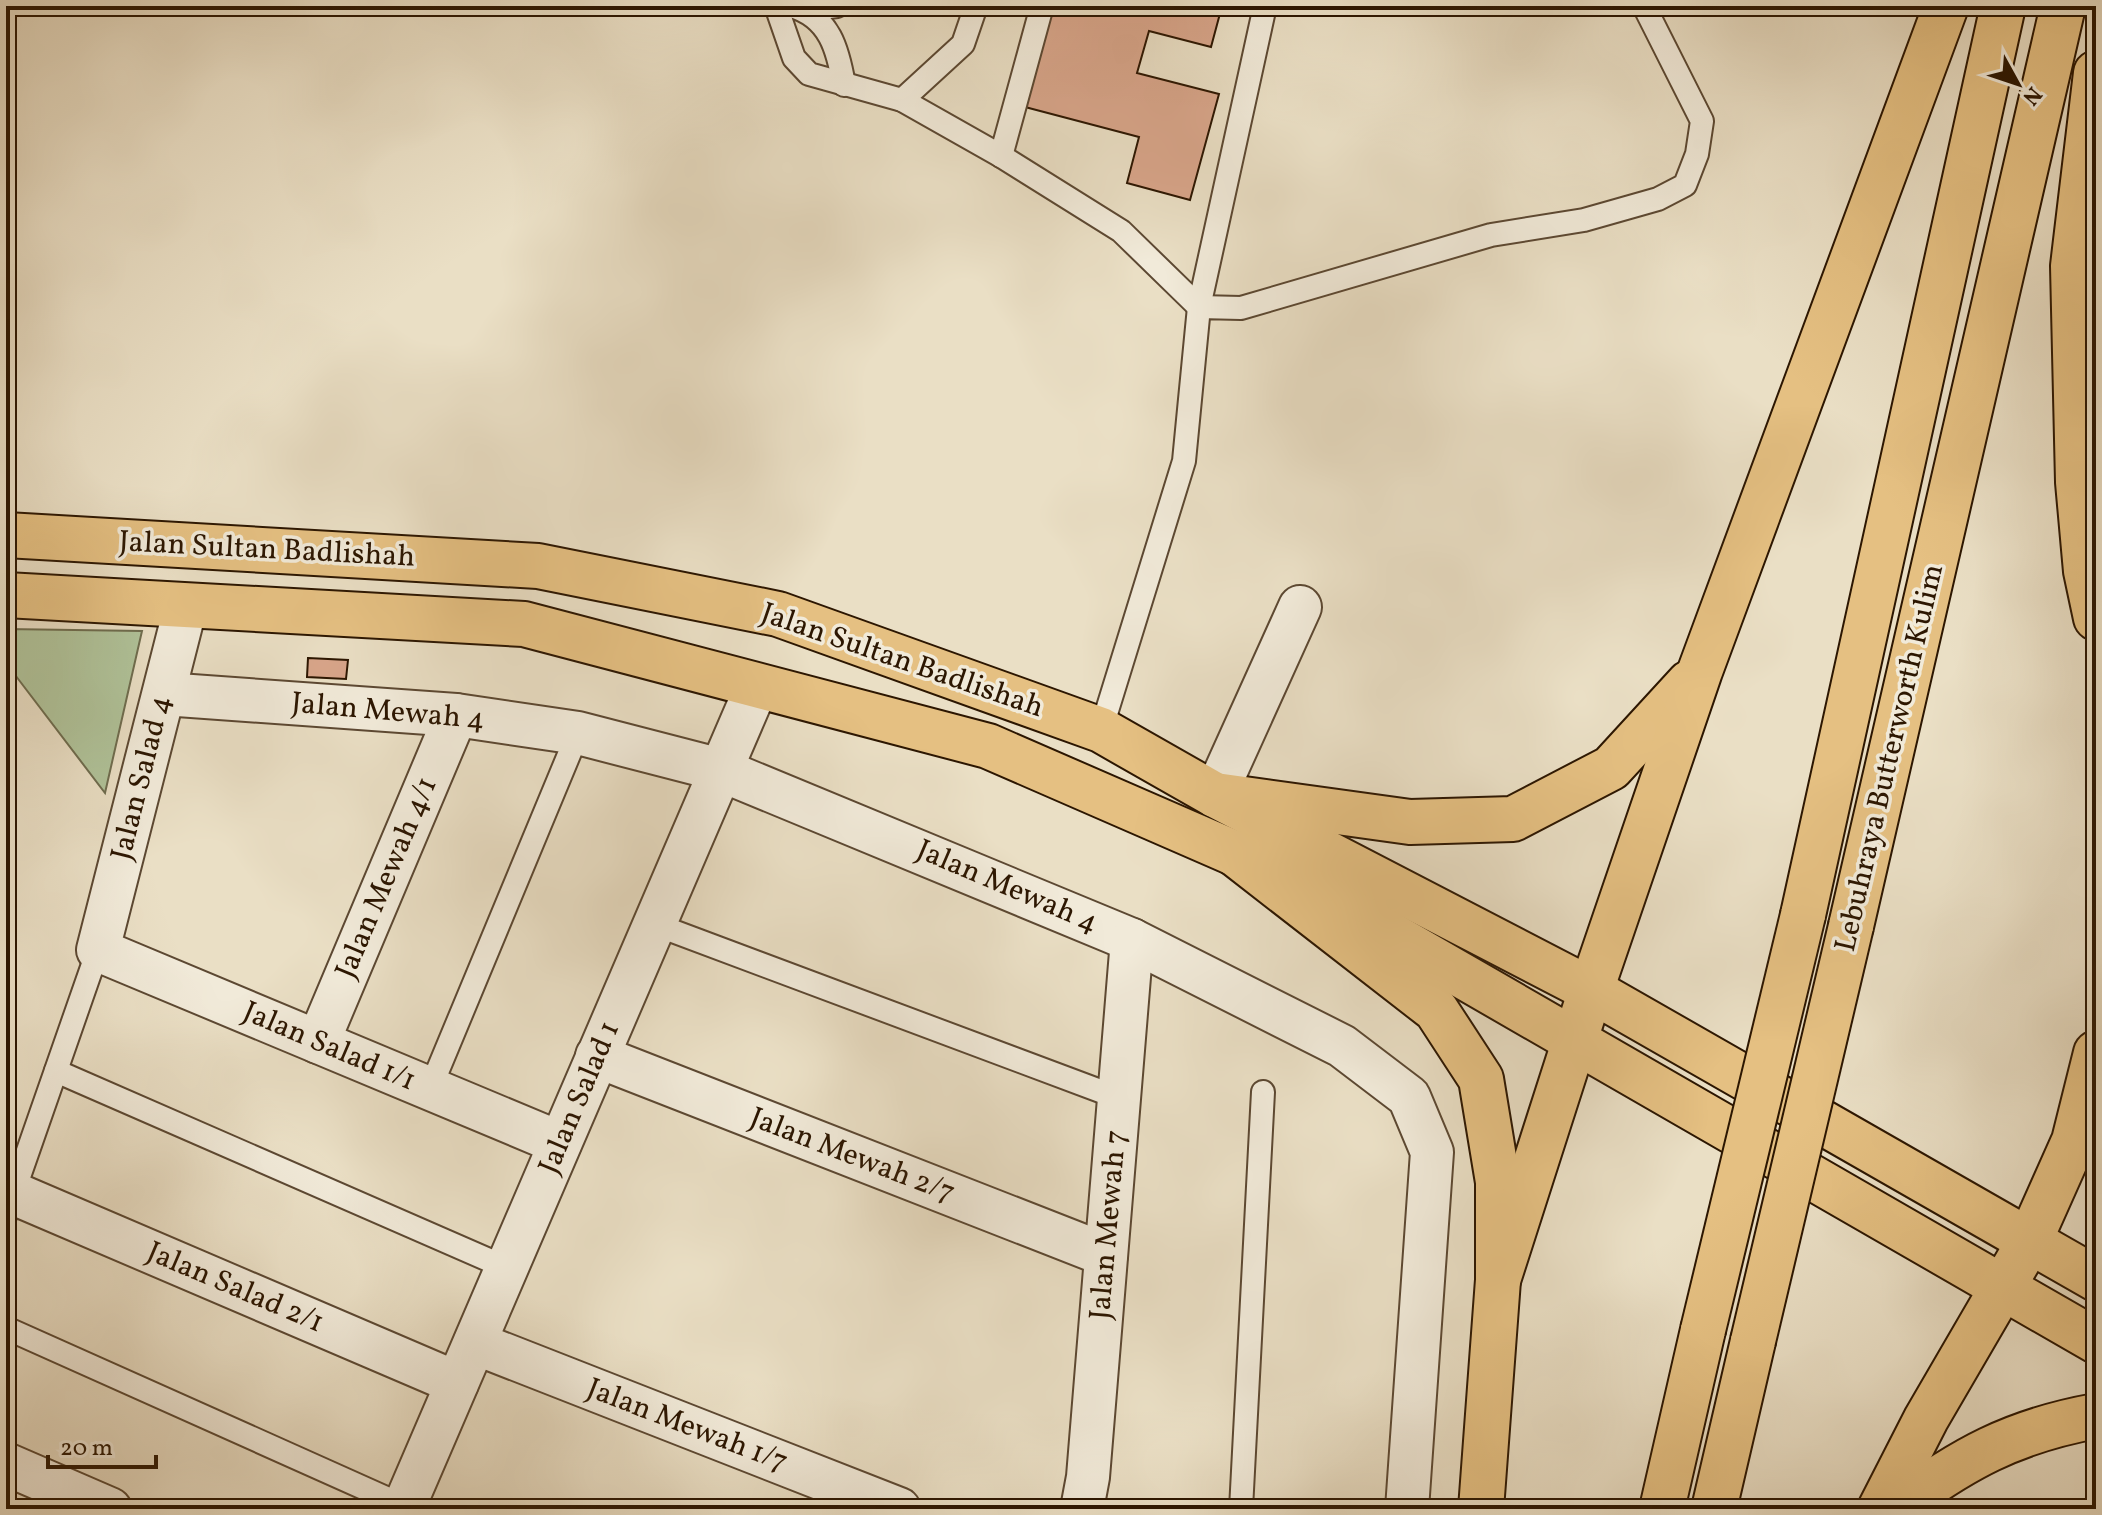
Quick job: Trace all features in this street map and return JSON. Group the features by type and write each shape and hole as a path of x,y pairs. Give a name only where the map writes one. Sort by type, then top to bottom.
{"main road":[{"path":"1498,1280 1591,990 1700,671 1946,6"},
{"name":"Lebuhraya Butterworth Kulim","path":"1662,1509 1803,915 2003,6"},
{"name":"Lebuhraya Butterworth Kulim","path":"1714,1509 2063,6"},
{"path":"2096,73 2073,266 2078,482 2086,571 2096,618"},
{"name":"Jalan Sultan Badlishah","path":"6,535 538,566 778,614 1101,730 1215,795 1591,990 2096,1279"},
{"name":"Jalan Sultan Badlishah","path":"6,595 524,624 988,746 1234,853 1362,918 2096,1341"},
{"path":"1215,795 1410,822 1513,819 1611,768 1700,671"},
{"path":"1234,853 1436,1010 1481,1079 1498,1182 1498,1280 1481,1509"},
{"path":"1880,1509 1926,1419 2029,1242 2074,1141 2096,1053"},
{"path":"1895,1509 1934,1480 2014,1435 2096,1416"}],"street":[{"name":"Jalan Salad 4","path":"98,950 186,605"},
{"path":"1215,795 1300,607"},
{"name":"Jalan Salad 1","path":"403,1508 757,686"},
{"name":"Jalan Mewah 4","path":"164,694 456,715 578,733 721,770 1132,940 1342,1046 1409,1097 1432,1152 1407,1509"},
{"name":"Jalan Mewah 4/1","path":"318,1042 456,715"},
{"name":"Jalan Mewah 7","path":"1082,1509 1088,1477 1132,940"},
{"name":"Jalan Salad 1/1","path":"98,950 560,1143"},
{"name":"Jalan Mewah 2/7","path":"597,1056 1106,1255"},
{"name":"Jalan Salad 2/1","path":"10,1204 457,1383"},
{"name":"Jalan Mewah 1/7","path":"475,1343 899,1509"},
{"path":"6,1464 58,1499 110,1509"}],"lane":[{"path":"776,6 794,58 809,74 902,100 1001,156 1121,231 1199,307 1241,308 1491,235 1584,220 1658,199 1685,185 1697,154 1702,121 1644,6"},
{"path":"798,8 837,6"},
{"path":"902,100 963,44 976,6"},
{"path":"1001,156 1042,6"},
{"path":"1101,730 1184,461 1199,307 1265,6"},
{"path":"798,8 824,26 837,46 844,85"},
{"path":"430,1089 578,733"},
{"path":"654,924 1119,1098"},
{"path":"10,1204 98,950"},
{"path":"56,1071 507,1268"},
{"path":"1241,1509 1263,1092"},
{"path":"6,1328 403,1508"}],"green space":[{"path":"6,629 142,631 105,793 6,663"}],"building":[{"path":"1052,6 1222,6 1211,47 1149,31 1137,73 1219,94 1190,200 1127,183 1139,137 1025,107"},
{"path":"308,658 348,660 346,679 307,677"}]}
